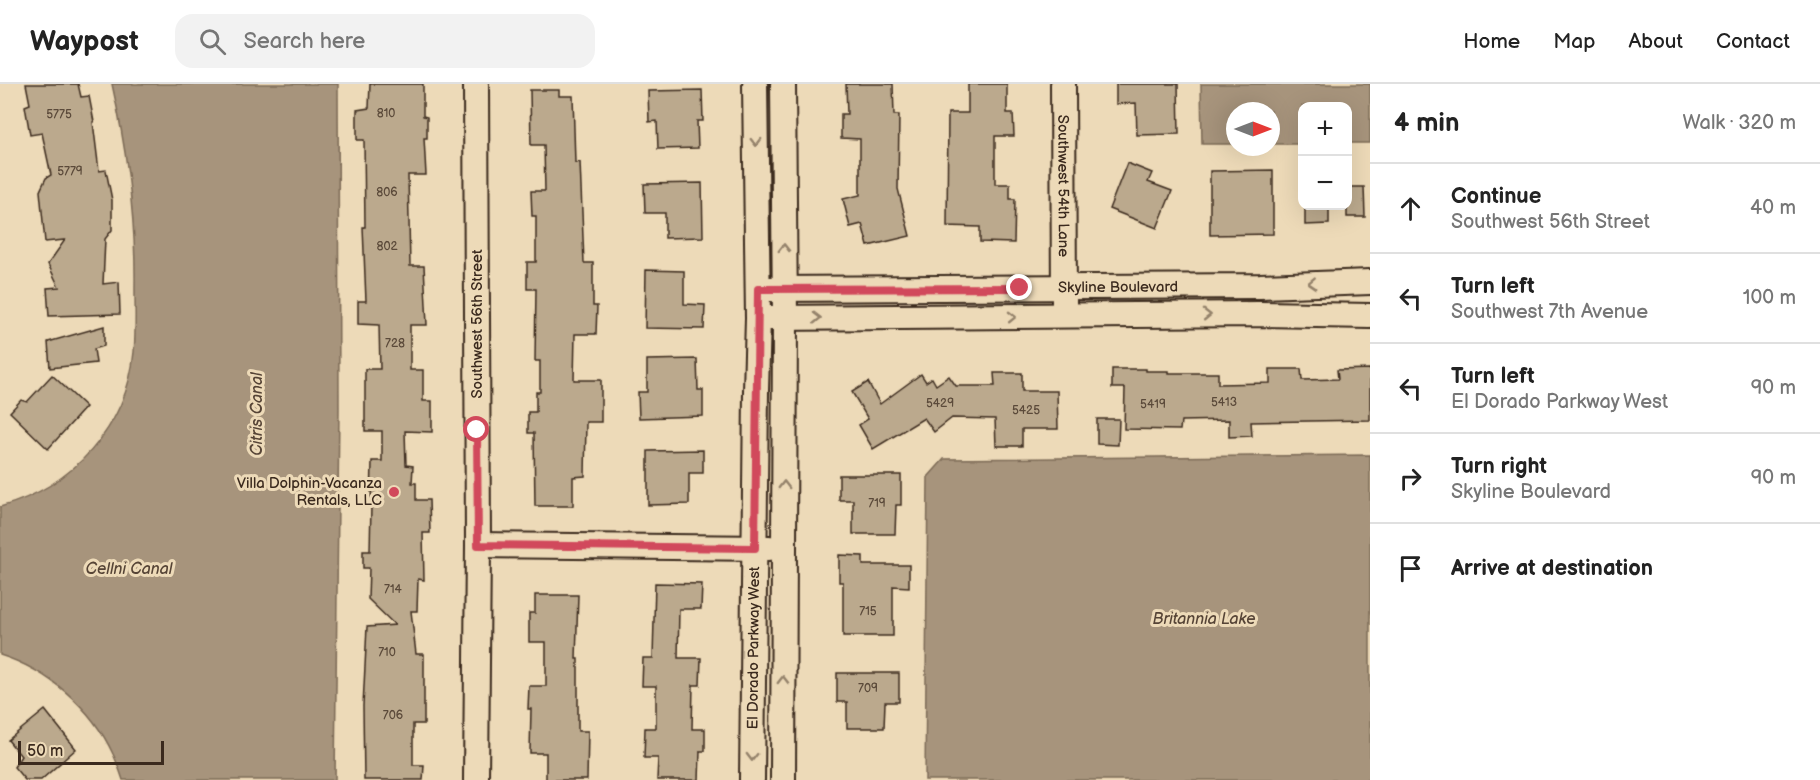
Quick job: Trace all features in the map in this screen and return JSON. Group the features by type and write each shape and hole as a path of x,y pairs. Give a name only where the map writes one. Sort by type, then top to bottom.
{"street":[{"name":"Southwest 56th Street","path":"476,84 478,545 476,780"},
{"name":"El Dorado Parkway West","path":"752,780 758,318 755,84"},
{"name":"El Dorado Parkway West","path":"783,84 785,319 783,780"},
{"name":"Southwest 54th Lane","path":"1063,84 1064,316"},
{"name":"Skyline Boulevard","path":"758,289 1260,286 1370,282"},
{"name":"Skyline Boulevard","path":"758,318 1260,314 1370,316"},
{"path":"478,545 784,548"}],"water":[{"path":"112,84 338,84 339,409 335,780 123,780 104,737 81,706 35,670 0,655 0,507 26,498 50,485 72,469 108,429 129,379 135,336 134,236 126,160"},
{"path":"1201,84 1370,84 1370,143 1352,143 1352,102 1298,102 1298,144 1280,144 1280,102 1226,102 1226,144 1202,144"},
{"name":"Britannia Lake","path":"1370,455 1370,780 925,780 928,477 944,459"}],"building":[{"path":"26,84 78,84 81,97 89,96 99,171 106,170 112,200 112,230 105,239 103,284 119,282 120,314 49,316 47,288 59,287 48,264 65,240 45,242 40,191 46,178 51,175 42,133 30,135 25,106 30,104"},
{"path":"370,84 423,84 423,116 427,117 427,138 424,138 426,175 408,175 410,266 424,266 427,325 410,325 410,370 423,370 423,401 432,401 432,432 405,431 406,465 413,466 412,483 416,483 416,500 429,500 430,533 423,533 424,580 418,579 417,611 411,611 416,654 424,654 424,724 413,724 413,765 424,765 423,780 364,780 363,706 367,627 395,625 368,599 369,568 363,568 363,551 370,551 372,461 382,461 382,431 365,431 365,369 380,369 379,325 358,324 358,301 366,301 363,227 365,227 364,140 357,140 357,110 369,108"},
{"path":"846,84 893,84 894,115 899,115 898,189 910,236 868,246 862,224 850,227 843,199 860,195 860,139 841,138 841,114 847,114"},
{"path":"968,84 1007,84 1007,113 1013,113 1014,136 995,136 995,184 1010,184 1010,199 1015,199 1014,243 980,242 980,227 947,226 948,113 968,113"},
{"path":"1116,84 1178,84 1179,134 1137,135 1136,103 1116,104"},
{"path":"530,90 559,90 559,96 573,96 575,163 580,162 584,263 593,263 593,306 597,306 596,334 575,334 574,380 601,380 601,422 586,422 585,476 573,477 573,506 535,506 534,433 528,433 528,412 536,412 536,392 540,392 540,361 535,361 536,289 527,289 527,262 536,262 536,216 532,216 531,191 545,191 544,145 531,145"},
{"path":"702,90 703,121 697,121 698,148 658,149 657,121 649,122 648,91"},
{"path":"1127,163 1152,173 1148,182 1172,191 1157,228 1109,209"},
{"path":"1273,170 1273,234 1210,235 1210,171"},
{"path":"702,183 703,237 665,238 665,213 645,213 644,184"},
{"path":"1352,187 1364,187 1365,217 1347,217 1347,210 1352,210"},
{"path":"1305,210 1329,210 1329,224 1305,225"},
{"path":"646,270 684,271 684,304 705,305 704,329 645,328"},
{"path":"104,326 104,346 94,349 96,363 50,368 48,342"},
{"path":"697,359 698,390 703,390 703,416 639,418 638,392 647,392 647,360"},
{"path":"1112,369 1146,369 1146,371 1169,371 1169,373 1218,373 1218,384 1270,383 1270,369 1301,369 1302,380 1338,379 1337,370 1370,369 1370,420 1251,422 1252,436 1229,437 1229,420 1181,421 1180,430 1124,429 1125,388 1112,388"},
{"path":"994,373 1022,373 1022,391 1057,391 1058,429 1022,429 1022,446 996,446 995,419 952,418 934,432 924,418 873,449 859,425 868,419 852,392 868,382 880,404 921,374 926,382 932,378 936,385 949,376 956,386 995,386"},
{"path":"52,375 86,407 48,449 10,412 21,400 27,402"},
{"path":"1097,419 1119,419 1118,445 1097,444"},
{"path":"703,450 703,473 689,473 689,504 648,505 648,451"},
{"path":"839,475 901,475 901,505 896,505 895,534 853,534 853,500 839,500"},
{"path":"839,555 863,556 863,565 909,565 909,587 893,586 893,636 843,636 843,582 839,582"},
{"path":"655,583 702,584 701,609 679,609 678,658 701,658 700,685 693,685 692,729 705,729 705,751 700,751 699,780 657,780 658,758 644,758 645,728 656,728 656,686 642,686 643,658 653,658"},
{"path":"535,595 578,595 576,659 578,659 578,731 588,731 587,780 546,780 546,753 530,753 529,686 546,686 546,642 529,642 529,613 535,613"},
{"path":"837,673 899,673 899,702 885,702 884,728 847,728 847,702 837,702"},
{"path":"45,710 76,749 41,780 25,780 14,767 21,756 8,740"}],"place":[{"name":"Villa Dolphin-Vacanza Rentals, LLC","path":"394,492"}],"route":[{"path":"477,430 478,545 755,548 758,289 1020,288"}],"water label":[{"name":"Citris Canal","path":"257,414"},
{"name":"Cellni Canal","path":"129,569"}]}
